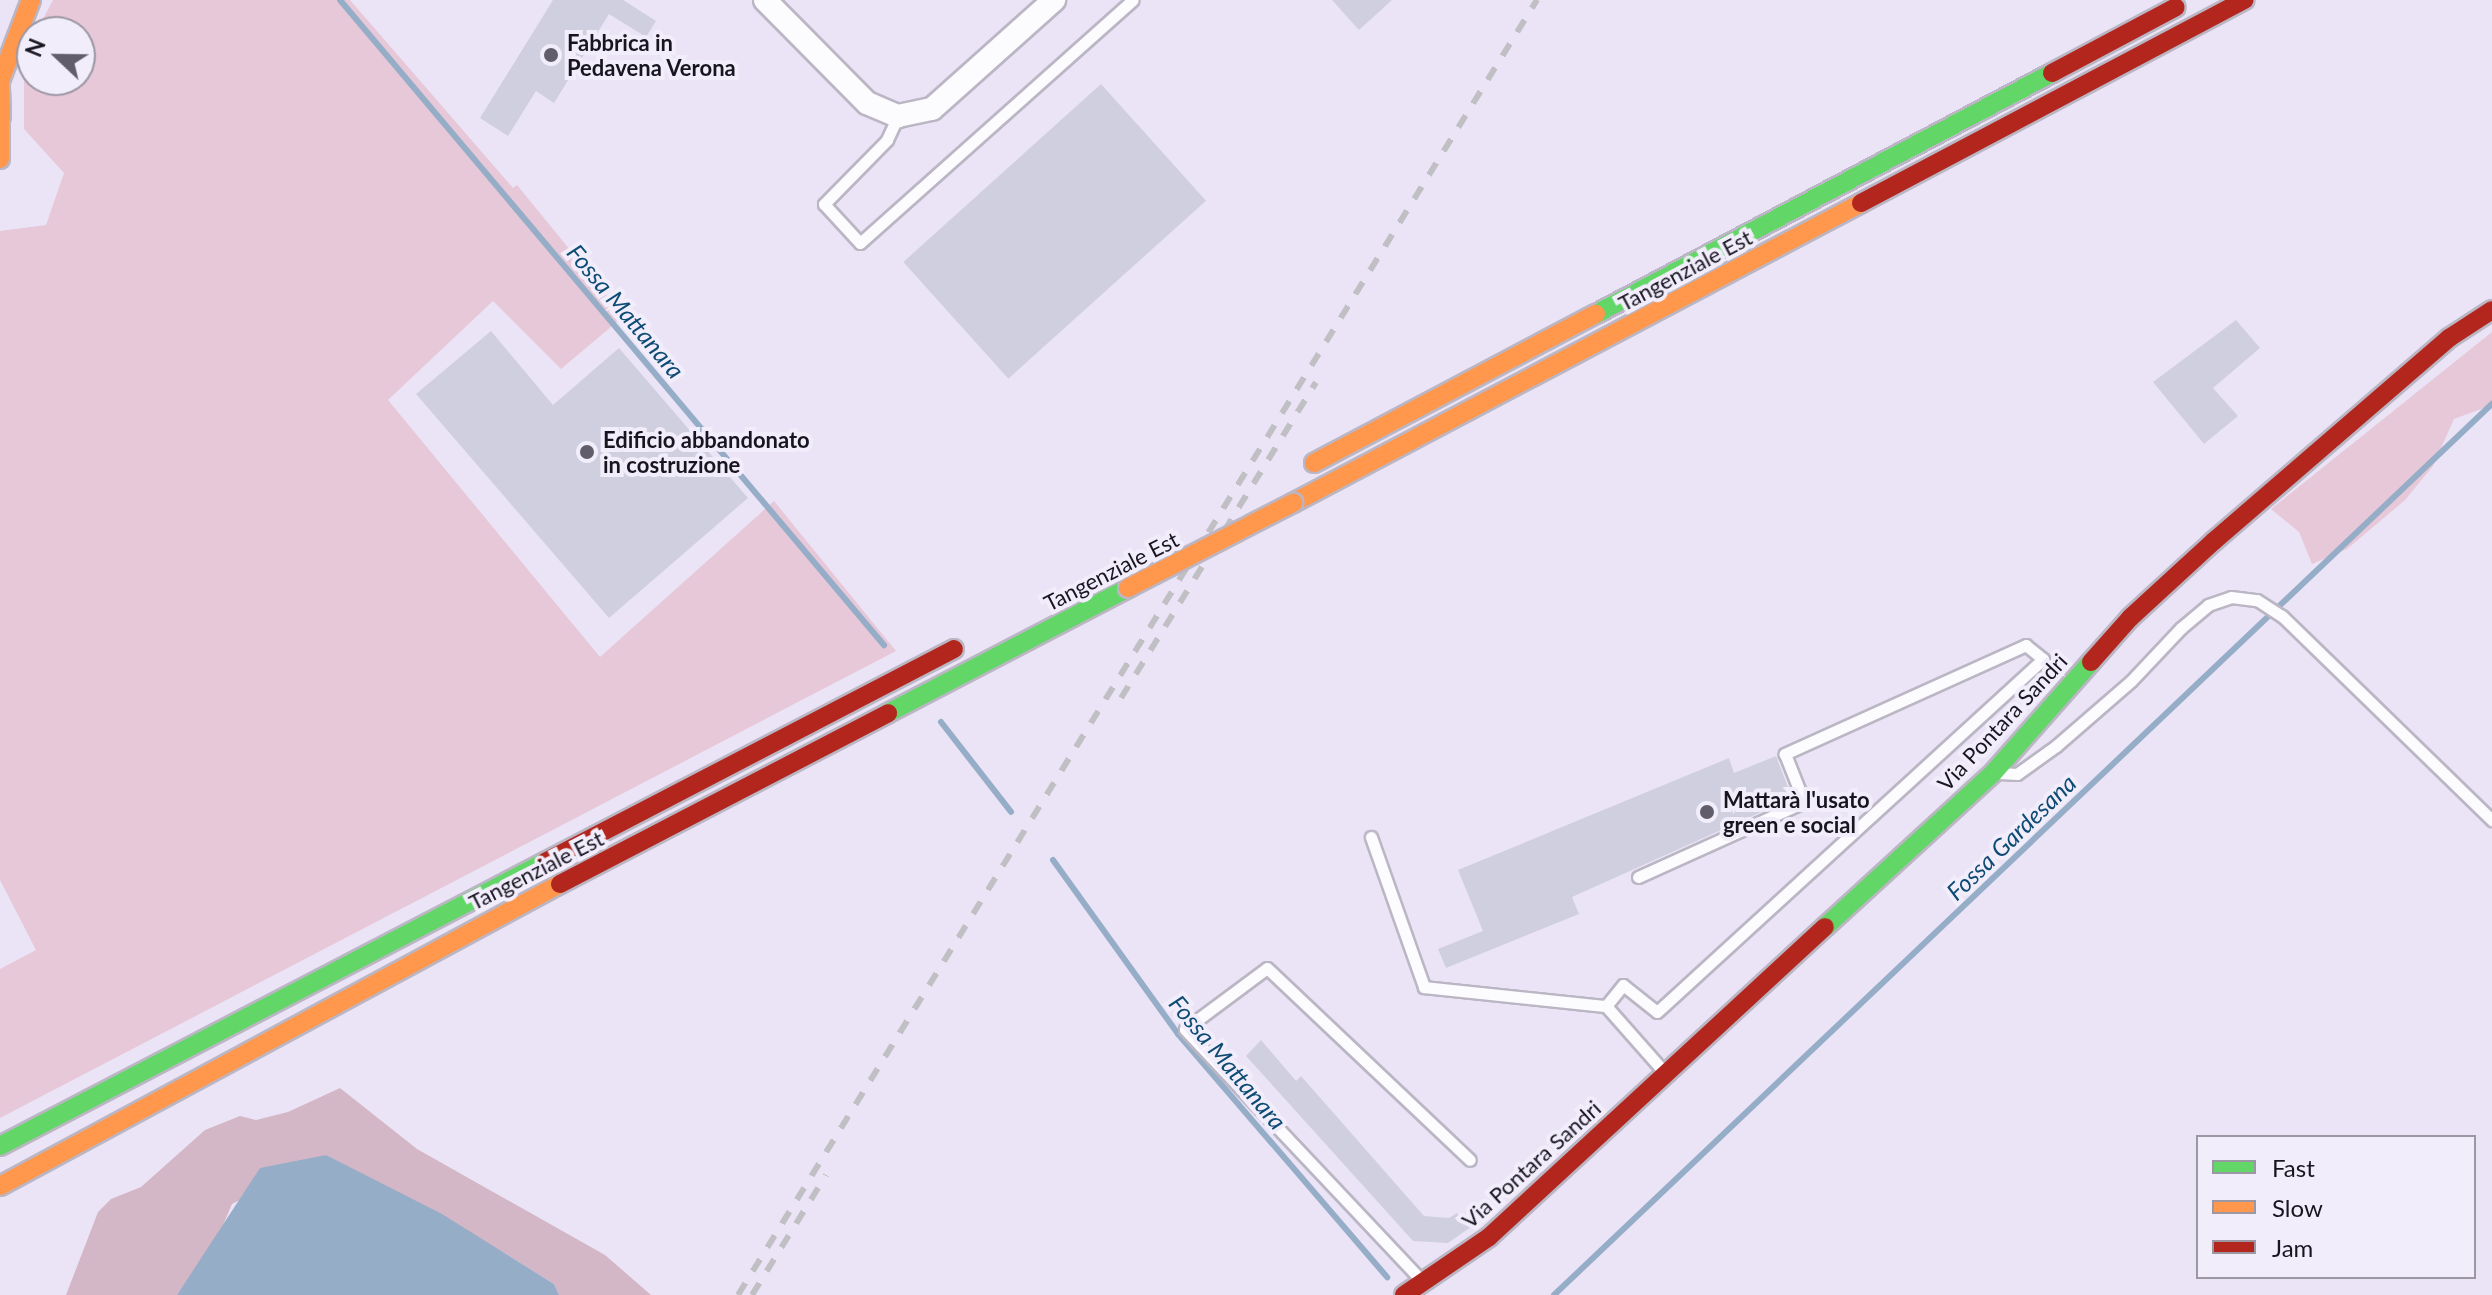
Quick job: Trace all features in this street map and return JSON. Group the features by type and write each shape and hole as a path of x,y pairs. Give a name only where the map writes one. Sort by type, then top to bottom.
{"main road":[{"path":"0,19 25,0"},
{"path":"0,159 0,81 31,0"},
{"name":"Tangenziale Est","path":"1291,475 2189,0"},
{"name":"Tangenziale Est","path":"0,1186 466,933 1293,503 2245,0"},
{"name":"Via Pontara Sandri","path":"1404,1295 1489,1237 1994,772 2130,618 2449,338 2492,310"},
{"name":"Tangenziale Est","path":"0,1146 969,641"}],"street":[{"path":"765,0 867,103 898,116 932,109 1054,0"}],"lane":[{"path":"898,116 887,140 824,204 860,243 1133,0"},
{"path":"1994,772 2017,774 2056,746 2131,681 2181,628 2208,605 2231,597 2257,600 2282,616 2492,820"},
{"path":"1606,1006 1623,985 1657,1012 2043,659 2026,645 1785,754 1804,802 1638,877"},
{"path":"1371,837 1424,987 1606,1006 1666,1074"},
{"path":"1423,1282 1185,1029 1267,968 1470,1160"}],"shaded area":[{"path":"53,0 350,0 513,188 517,185 624,316 561,369 493,301 388,400 600,657 774,501 896,651 0,1118 0,969 36,950 0,880 0,231 46,225 64,173 24,129 24,96 96,96 96,16 44,16"},
{"path":"2492,332 2492,405 2454,419 2433,466 2405,500 2347,549 2312,564 2299,532 2271,509"},
{"path":"340,1088 417,1149 605,1255 651,1295 559,1295 554,1284 506,1254 326,1155 232,1204 218,1237 177,1295 66,1295 98,1212 111,1199 141,1187 205,1130 240,1116 256,1120 288,1112"}],"water":[{"path":"326,1155 442,1214 554,1284 559,1295 177,1295 260,1168"}],"building":[{"name":"Fabbrica in Pedavena Verona","path":"553,0 623,0 656,21 646,37 609,14 554,103 536,91 508,136 480,118"},
{"path":"1332,0 1392,0 1359,30"},
{"path":"1101,84 1206,201 1008,379 903,262"},
{"path":"2236,320 2260,348 2213,388 2238,416 2204,444 2153,382"},
{"name":"Edificio abbandonato in costruzione","path":"491,331 553,405 619,348 748,498 609,618 416,394"},
{"path":"1776,756 1792,798 1572,897 1579,914 1446,968 1438,949 1483,931 1458,870 1729,758 1734,773"},
{"path":"1261,1040 1296,1081 1301,1076 1424,1216 1449,1218 1457,1213 1471,1227 1448,1243 1413,1241 1246,1056"}],"waterway":[{"name":"Fossa Mattanara","path":"340,0 884,645"},
{"name":"Fossa Gardesana","path":"1554,1295 2492,404"},
{"name":"Fossa Mattanara","path":"941,722 1011,812"},
{"name":"Fossa Mattanara","path":"1053,860 1178,1034 1387,1277"}],"railway":[{"path":"738,1295 1537,0"},
{"path":"1121,698 1316,382"},
{"path":"752,1295 826,1175"}],"traffic: fast":[{"path":"1596,314 2052,73"},
{"path":"888,713 1128,588"},
{"path":"1825,927 1994,772 2091,662"},
{"path":"0,1146 545,862"}],"traffic: slow":[{"path":"1,117 0,81 31,0"},
{"path":"0,114 0,159"},
{"path":"1293,503 1861,203"},
{"path":"1314,463 1596,314"},
{"path":"1128,588 1293,503"},
{"path":"0,1186 560,884"}],"traffic: jam":[{"path":"1861,203 2245,0"},
{"path":"2052,73 2176,7"},
{"path":"2091,662 2130,618 2214,541 2449,338 2492,310"},
{"path":"545,862 954,649"},
{"path":"560,884 888,713"},
{"path":"1404,1295 1489,1237 1825,927"}],"place":[{"name":"Fabbrica in Pedavena Verona","path":"551,55"},
{"name":"Edificio abbandonato in costruzione","path":"587,452"},
{"name":"Mattarà l'usato green e social","path":"1707,812"}]}
